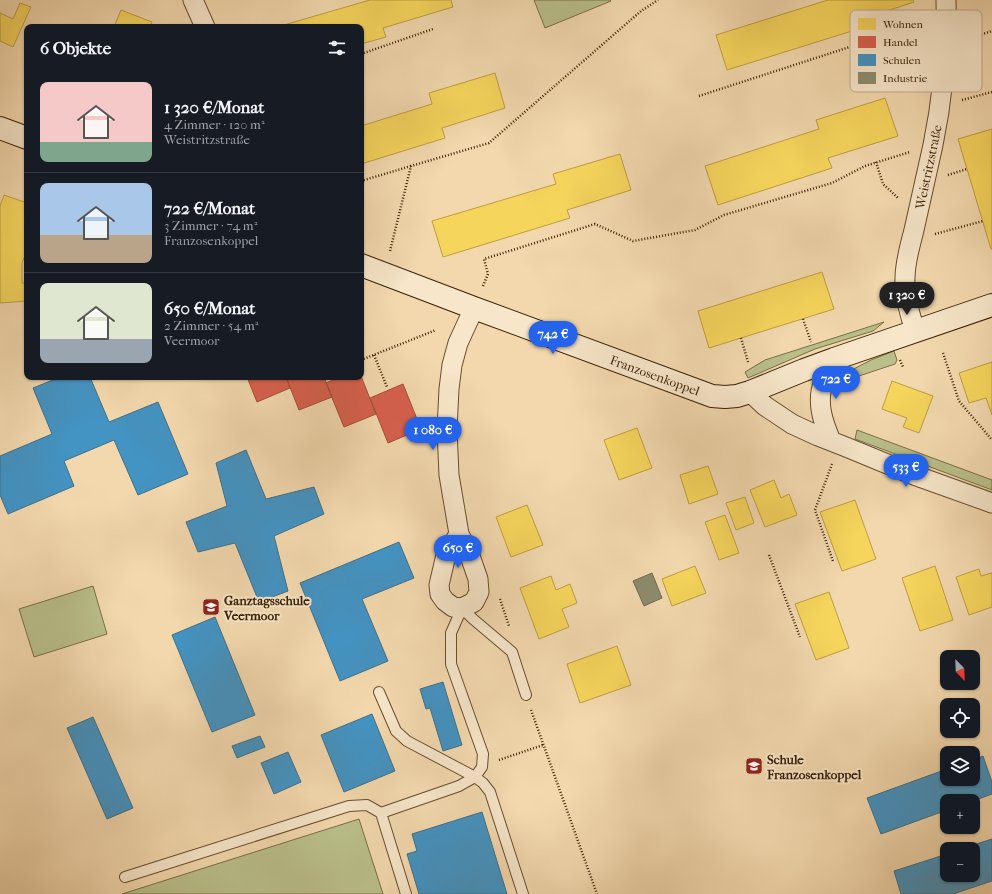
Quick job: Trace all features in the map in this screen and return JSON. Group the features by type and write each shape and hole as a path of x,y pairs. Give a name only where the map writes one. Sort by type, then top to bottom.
{"street":[{"path":"193,0 204,24"},
{"name":"Weistritzstraße","path":"946,0 946,10"},
{"name":"Weistritzstraße","path":"915,331 908,309 905,278 908,254 933,144 942,92"},
{"path":"0,128 24,137"},
{"name":"Franzosenkoppel","path":"364,266 712,396 725,397 737,396 750,392 834,359 992,305"},
{"path":"459,534 446,554 439,585 440,594 445,601 453,607 462,608 474,602 479,592 478,579 470,556 459,534 449,475 449,389 452,365 458,344 474,308"},
{"path":"831,441 823,422 821,412 821,396 822,386 834,359"},
{"path":"750,392 765,406 792,424 818,436 914,475 992,503"}],"lane":[{"path":"381,813 459,786 475,777 482,767 482,754 451,664 451,633 462,608 512,652 526,695"},
{"path":"379,692 396,731 407,741 484,783 490,792 523,894"},
{"path":"124,877 349,806 367,805 381,813 406,894"}],"path":[{"path":"364,180 489,143 641,11 658,0"},
{"path":"364,53 433,29"},
{"path":"982,35 992,32"},
{"path":"699,96 850,47"},
{"path":"958,101 992,92"},
{"path":"483,287 488,274 484,259 499,254 595,224 633,241 695,230 724,215 832,183 865,166 912,151"},
{"path":"876,162 883,184 900,200"},
{"path":"390,251 411,166"},
{"path":"946,176 967,169"},
{"path":"932,235 983,221"},
{"path":"803,319 811,342"},
{"path":"364,359 436,330"},
{"path":"740,338 748,362"},
{"path":"943,353 959,401 992,440"},
{"path":"374,355 387,387"},
{"path":"832,463 815,510 833,561"},
{"path":"769,555 800,637"},
{"path":"499,597 514,640 512,652"},
{"path":"526,695 596,894"},
{"path":"482,767 543,745"}],"green space":[{"path":"534,0 610,0 611,1 545,28"},
{"path":"884,322 873,331 815,349 748,378 745,372 765,360"},
{"path":"894,351 897,360 895,364 847,380 844,374 871,360"},
{"path":"857,430 992,480 992,490 855,439"},
{"path":"93,586 107,634 34,657 19,609"},
{"path":"359,819 383,894 122,894"}],"building: Wohnen":[{"path":"370,0 451,0 453,7 383,28 386,37 364,43 364,24 287,24"},
{"path":"828,0 913,0 914,2 890,10 850,10 850,32 727,70 716,35"},
{"path":"20,3 31,7 13,47 0,41 0,13 13,19"},
{"path":"121,10 152,22 151,24 115,24"},
{"path":"495,73 505,108 442,128 445,138 364,163 364,125 432,104 429,93"},
{"path":"885,98 898,136 828,158 832,168 718,205 705,166 819,129 816,120"},
{"path":"992,129 992,249 991,249 958,139"},
{"path":"620,154 631,190 567,210 570,218 443,257 432,221 556,184 553,174"},
{"path":"4,195 24,202 24,258 22,263 22,283 24,283 24,301 0,303 0,206"},
{"path":"822,272 834,309 709,348 698,311"},
{"path":"992,362 992,415 986,398 969,403 959,373"},
{"path":"892,381 933,396 919,433 903,427 907,418 882,409"},
{"path":"637,428 652,468 619,480 604,440"},
{"path":"708,466 718,494 689,504 680,475"},
{"path":"774,480 781,498 789,494 797,515 765,527 750,490"},
{"path":"745,497 754,523 736,530 726,503"},
{"path":"855,500 876,559 842,571 820,512"},
{"path":"527,505 543,545 511,557 496,517"},
{"path":"725,515 739,553 719,560 705,522"},
{"path":"695,566 706,593 672,606 662,579"},
{"path":"935,566 953,620 920,631 902,578"},
{"path":"979,569 981,576 992,573 992,607 969,615 956,577"},
{"path":"551,576 556,590 570,584 577,603 562,609 569,627 539,639 520,588"},
{"path":"829,592 849,648 816,660 795,604"},
{"path":"617,646 631,685 580,703 567,664"}],"building: Handel":[{"path":"248,380 287,380 290,388 257,402"},
{"path":"287,380 325,380 332,397 299,410"},
{"path":"333,380 363,380 376,414 344,427 326,383"},
{"path":"403,384 421,429 388,443 370,398"}],"building: Schulen":[{"path":"53,380 91,380 109,422 158,402 188,474 138,495 114,440 64,461 74,486 8,514 0,495 0,456 52,434 33,388"},
{"path":"246,450 266,499 314,487 324,514 274,536 288,591 259,602 235,543 198,552 186,522 227,506 216,463"},
{"path":"399,542 414,578 362,599 388,661 340,681 300,583"},
{"path":"215,617 255,715 212,732 172,635"},
{"path":"443,682 462,745 443,751 430,708 426,709 420,689"},
{"path":"372,714 395,771 344,792 321,735"},
{"path":"93,717 133,808 107,819 67,728"},
{"path":"260,736 265,747 237,758 232,746"},
{"path":"288,752 301,782 274,794 261,763"},
{"path":"983,756 992,782 992,794 980,798 980,794 940,794 940,813 881,834 867,798 940,772 940,786 980,786 980,757"},
{"path":"482,812 507,894 419,894 407,854 417,851 412,834"},
{"path":"992,839 992,881 953,894 901,894 894,871 940,856 940,882 980,882 980,843"}],"building: Industrie":[{"path":"652,573 662,598 644,606 633,581"}],"place":[{"name":"Ganztagsschule Veermoor","path":"211,607"},
{"name":"Schule Franzosenkoppel","path":"754,766"}]}
